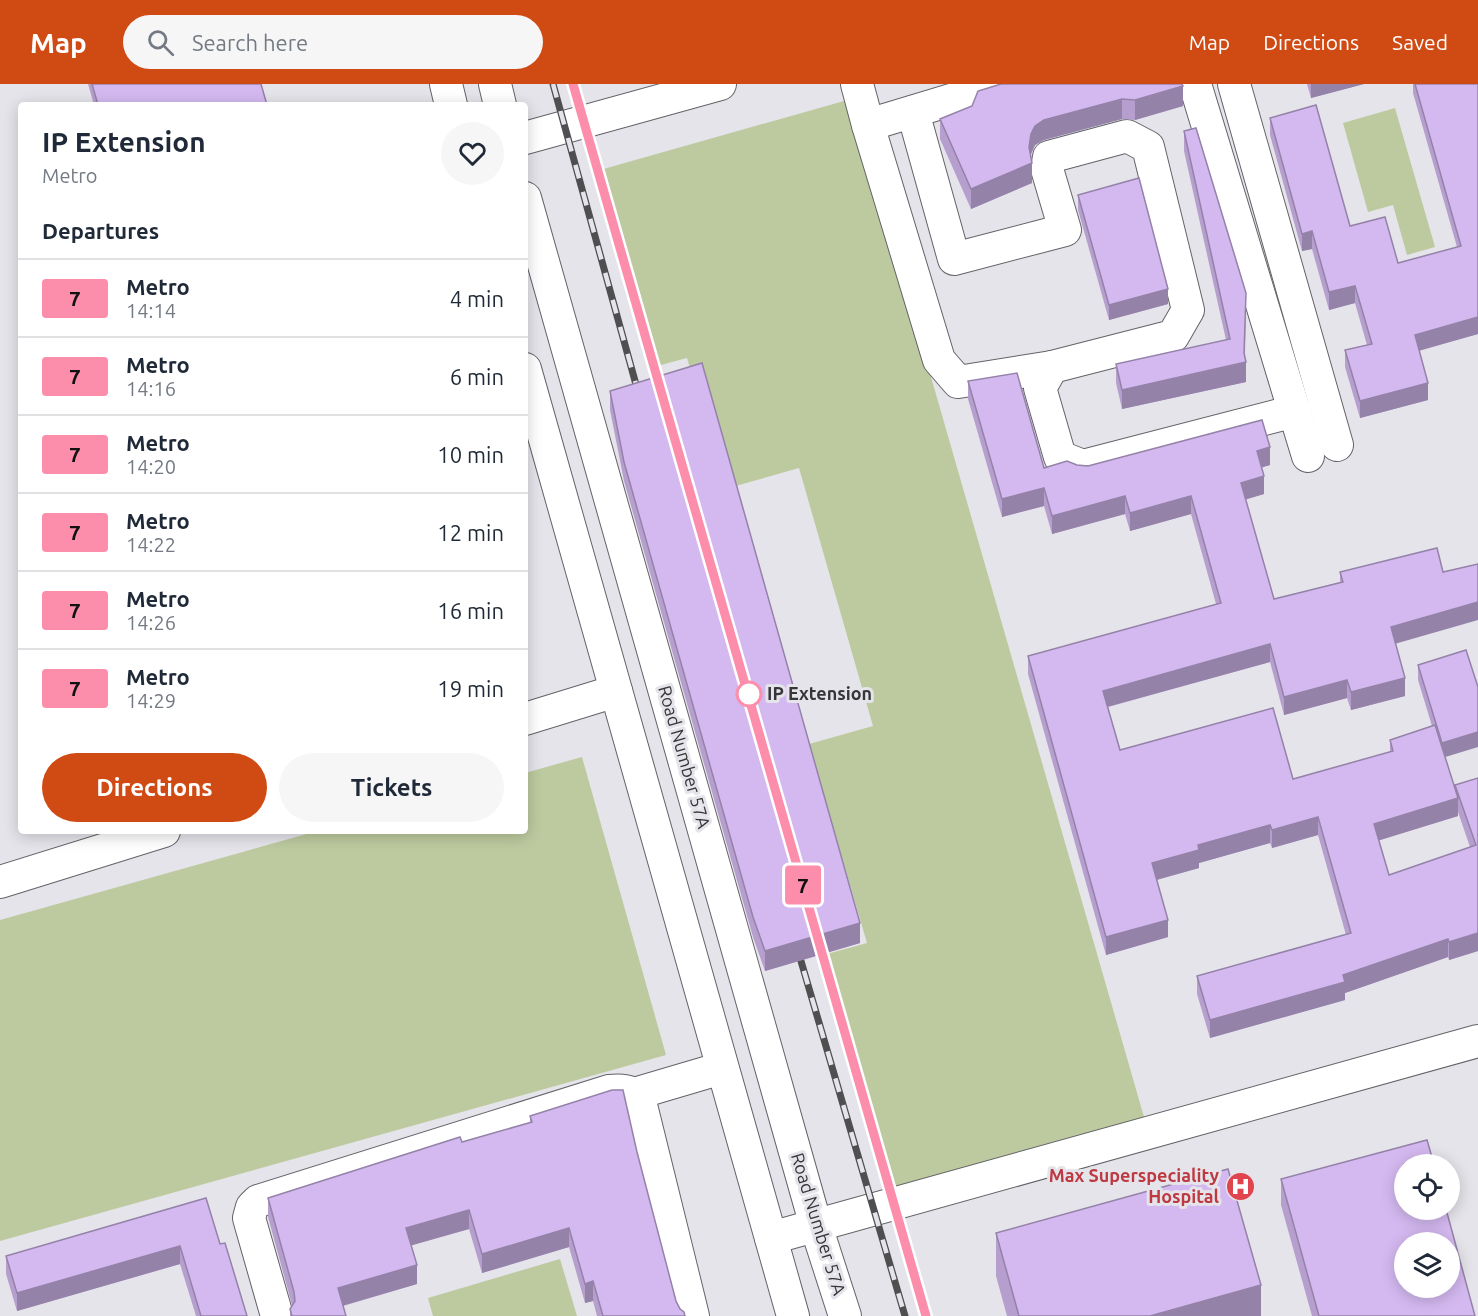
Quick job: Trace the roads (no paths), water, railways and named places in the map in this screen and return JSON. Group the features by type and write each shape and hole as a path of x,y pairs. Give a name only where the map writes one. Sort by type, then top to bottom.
{"street":[{"path":"446,84 450,102"},
{"path":"495,84 499,102"},
{"path":"528,137 720,84"},
{"path":"857,84 939,360 958,382 1052,367 1173,336 1188,310 1148,147 1127,136 1049,157 1047,169 1065,230 954,259 913,112"},
{"path":"868,125 1004,84"},
{"path":"1196,84 1308,456"},
{"path":"1234,84 1337,445"},
{"name":"Road Number 57A","path":"528,209 816,1226 845,1316"},
{"path":"1052,367 1040,388 1060,457 1083,466 1295,411"},
{"path":"528,380 793,1316"},
{"path":"528,718 616,691"},
{"path":"0,882 154,834"},
{"path":"771,1238 1478,1041"},
{"path":"634,1094 722,1068"},
{"path":"277,1316 249,1218 252,1208 258,1201 609,1091 621,1090 639,1097 693,1316"}],"railway":[{"path":"553,84 640,399"},
{"path":"573,84 661,393"},
{"path":"818,938 927,1316"},
{"path":"796,944 905,1316"}],"metro line":[{"name":"7","path":"573,84 926,1316"}],"place":[{"name":"IP Extension","path":"749,694"},
{"name":"Max Superspeciality Hospital","path":"1240,1186"}]}
